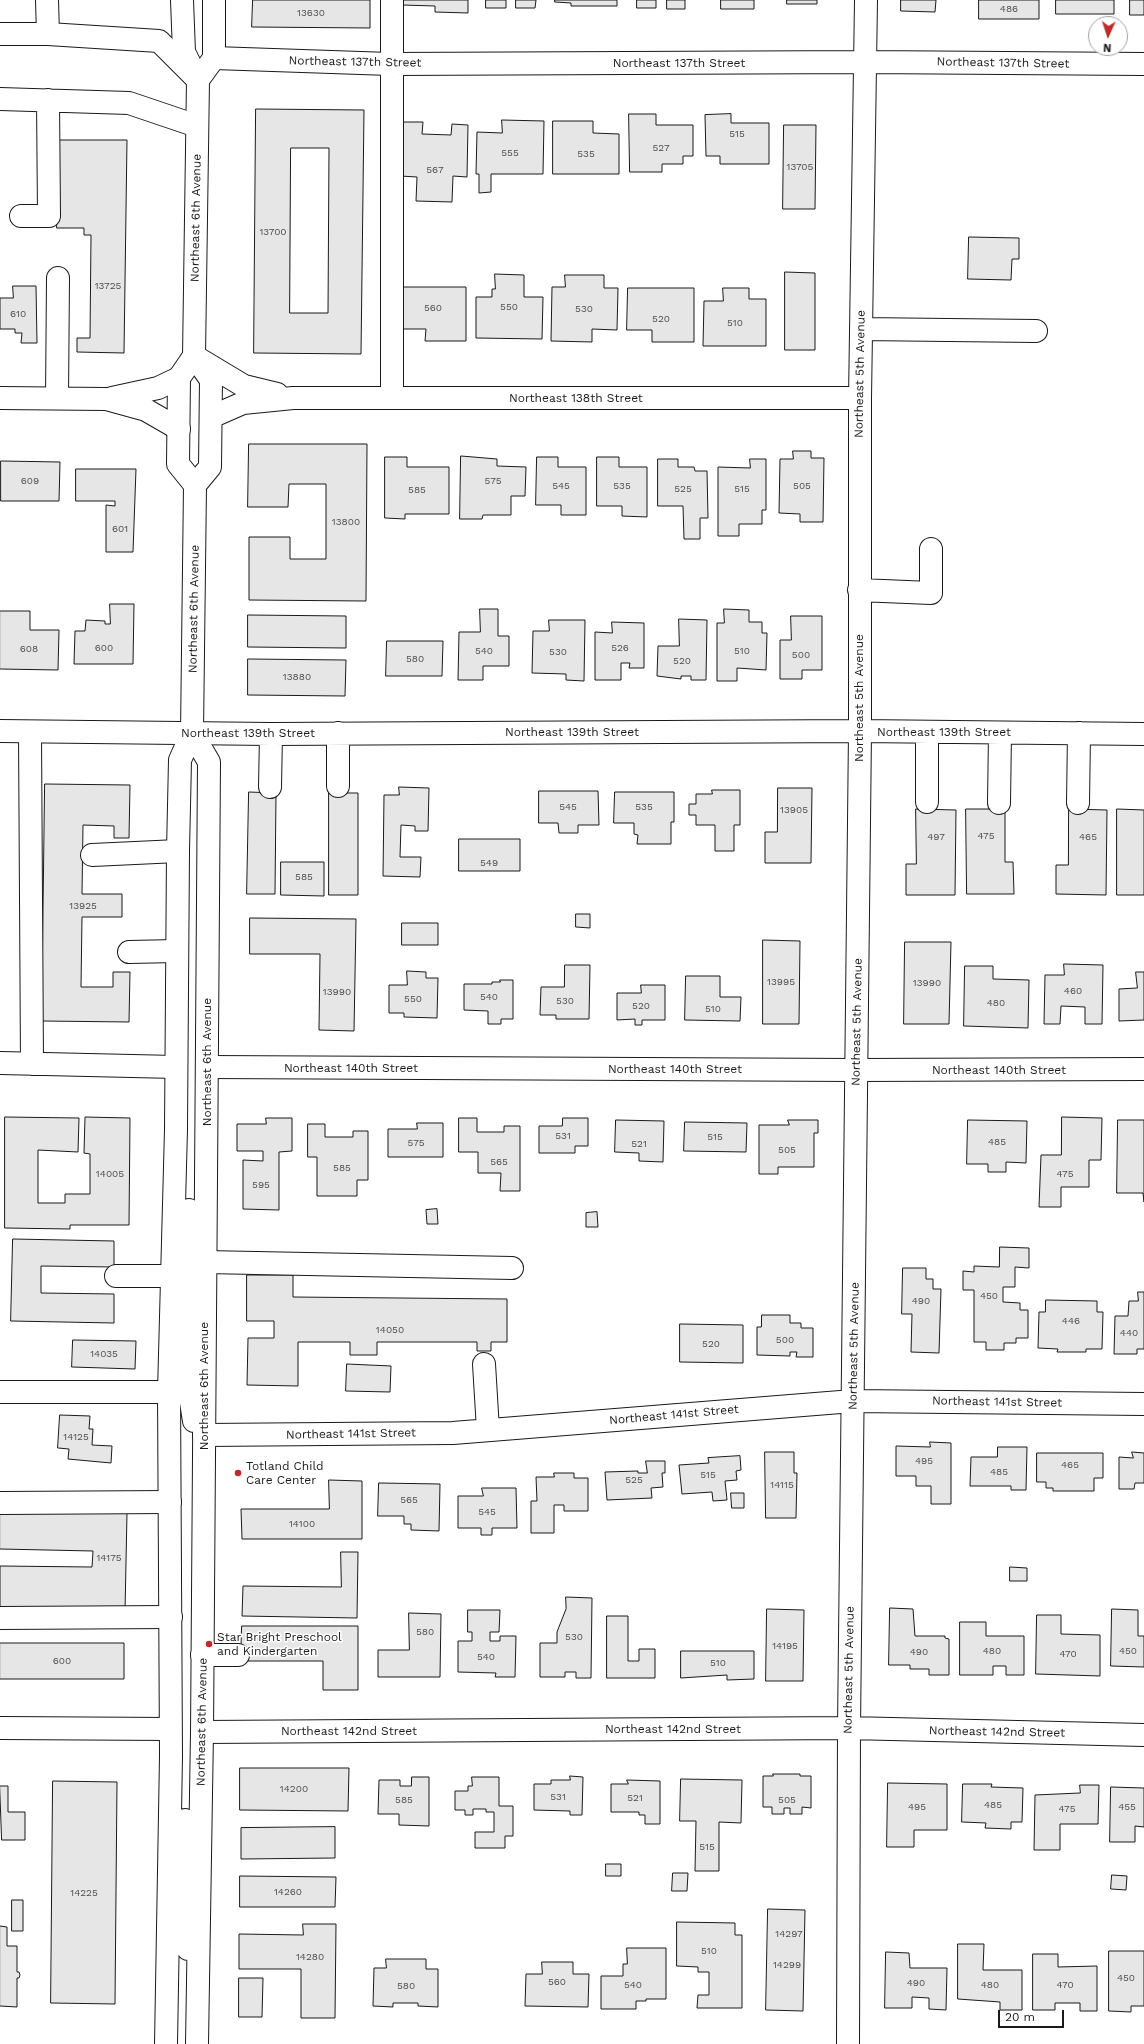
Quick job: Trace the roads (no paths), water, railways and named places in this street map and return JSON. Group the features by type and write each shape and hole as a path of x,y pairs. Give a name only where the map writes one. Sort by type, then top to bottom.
{"street":[{"path":"47,0 48,34"},
{"name":"Northeast 6th Avenue","path":"182,0 184,52 198,80 194,356"},
{"path":"0,34 48,34 159,41 198,80 214,58 214,0"},
{"path":"392,0 390,64 392,398"},
{"name":"Northeast 5th Avenue","path":"848,2044 848,1728 860,731 860,398 866,0"},
{"name":"Northeast 137th Street","path":"214,58 390,64 866,62 1144,64"},
{"path":"0,100 129,103 197,126"},
{"path":"21,216 49,216 48,100"},
{"path":"57,398 58,278"},
{"path":"861,328 1036,332"},
{"path":"0,398 106,399 158,388 179,378 194,356 211,380 210,467 195,485 178,464 179,378"},
{"name":"Northeast 138th Street","path":"194,356 244,386 293,398"},
{"name":"Northeast 138th Street","path":"211,417 243,403 293,398 860,398"},
{"path":"106,399 146,410 179,429"},
{"name":"Northeast 6th Avenue","path":"166,2044 171,1617 169,1392 173,1276 178,851 180,760 192,733 195,485"},
{"path":"859,590 931,593 931,549"},
{"name":"Northeast 139th Street","path":"0,731 271,734 860,731 1144,734"},
{"path":"30,732 32,1064"},
{"path":"927,732 927,802"},
{"path":"999,803 1000,732"},
{"name":"Northeast 6th Avenue","path":"192,733 209,762 202,1732 197,2044"},
{"path":"338,733 338,786"},
{"path":"1078,803 1079,733"},
{"path":"270,787 271,734"},
{"path":"92,855 178,851"},
{"path":"129,952 177,951"},
{"path":"0,1063 176,1066"},
{"name":"Northeast 140th Street","path":"207,1067 856,1070 1144,1069"},
{"path":"176,1095 184,1115 189,1138 189,1389 196,1427 204,1435"},
{"path":"205,1262 512,1268"},
{"path":"116,1276 173,1276"},
{"path":"484,1364 488,1430"},
{"path":"0,1392 169,1392"},
{"name":"Northeast 141st Street","path":"204,1435 452,1433 853,1401 1144,1404"},
{"path":"0,1503 170,1502"},
{"path":"0,1618 171,1617"},
{"path":"202,1655 238,1655"},
{"path":"0,1728 170,1729 183,1762 185,1780 183,1917 188,1952 198,1969"},
{"name":"Northeast 142nd Street","path":"202,1732 848,1728 1144,1735"}],"place":[{"name":"Totland Child Care Center","path":"238,1473"},
{"name":"Star Bright Preschool and Kindergarten","path":"209,1644"}]}
